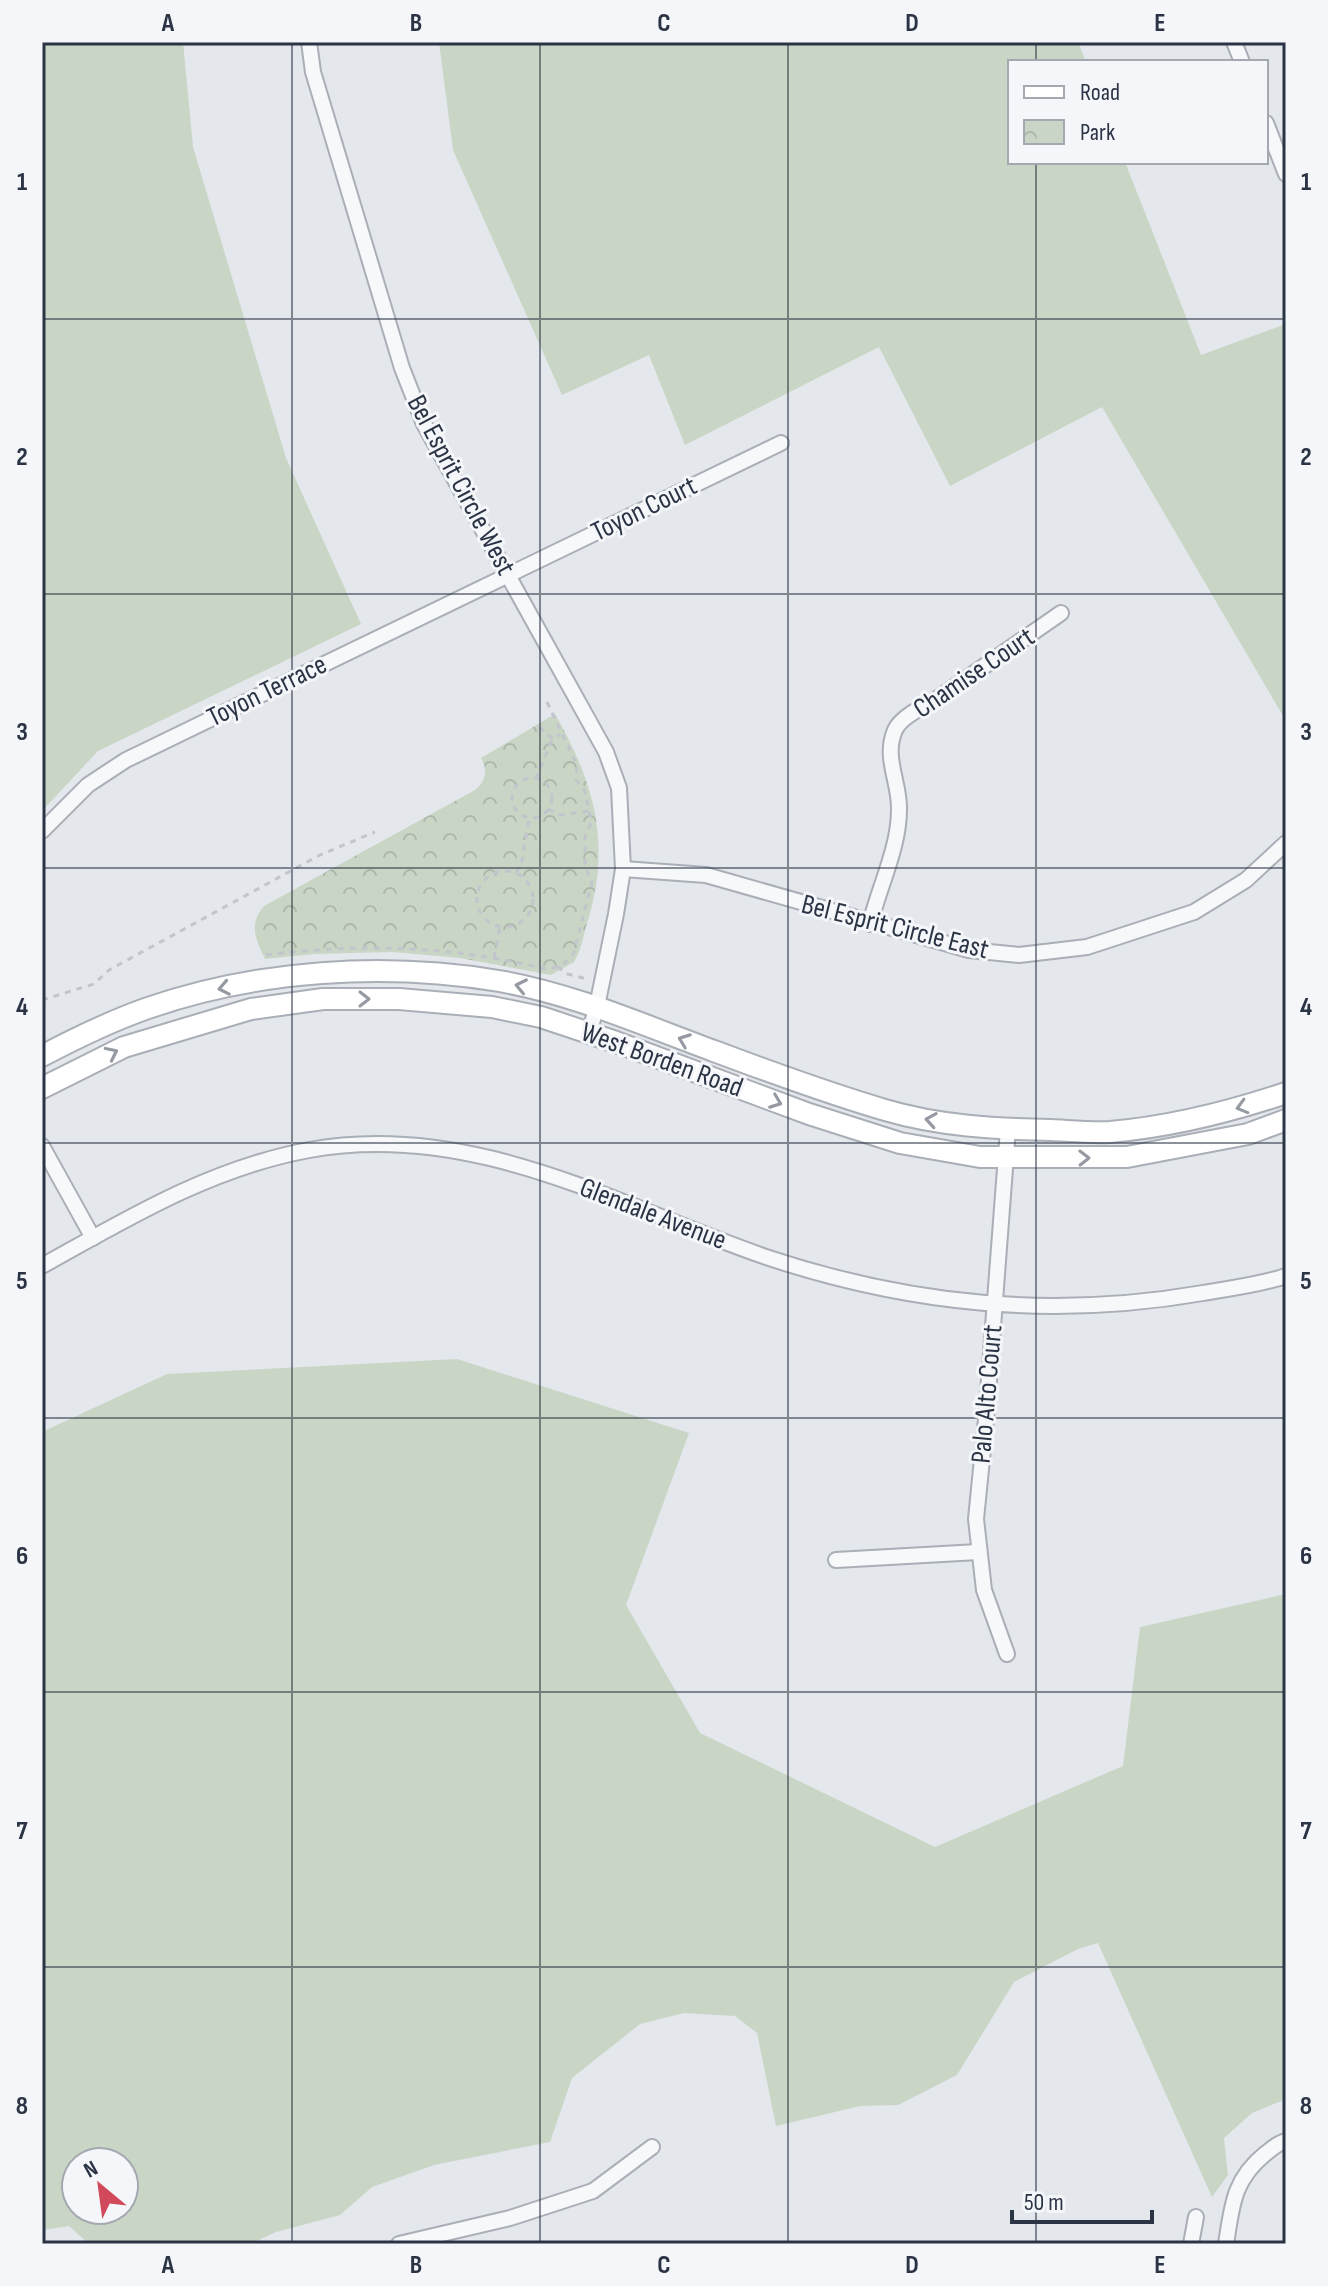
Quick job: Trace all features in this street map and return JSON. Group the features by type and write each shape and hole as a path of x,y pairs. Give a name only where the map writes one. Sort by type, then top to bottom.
{"main road":[{"name":"West Borden Road","path":"42,1056 150,1007 206,992 271,979 330,973 403,972 485,980 540,990 597,1006 713,1051 886,1110 927,1120 1008,1129 1108,1132 1212,1115 1286,1093"},
{"name":"West Borden Road","path":"42,1088 124,1047 251,1009 323,999 399,999 492,1007 541,1017 809,1114 900,1143 980,1157 1127,1157 1248,1134 1286,1120"}],"street":[{"name":"Bel Esprit Circle West","path":"309,42 313,72 402,368 424,424 606,752 619,788 623,869 589,1033"},
{"path":"1268,128 1286,174"},
{"name":"Toyon Court","path":"508,574 781,443"},
{"name":"Toyon Terrace","path":"42,831 88,785 126,760 508,574"},
{"name":"Chamise Court","path":"870,924 891,852 899,809 889,756 895,728 916,710 934,701 1061,613"},
{"name":"Bel Esprit Circle East","path":"623,869 706,875 969,950 1019,955 1087,947 1194,912 1246,880 1286,843"},
{"name":"Palo Alto Court","path":"1007,1654 984,1590 976,1519 1008,1129"},
{"name":"Glendale Avenue","path":"42,1266 192,1185 265,1160 311,1149 370,1144 425,1146 482,1154 533,1169 766,1257 837,1278 964,1302 1046,1307 1142,1304 1286,1276"},
{"path":"42,1146 93,1238"},
{"path":"836,1560 978,1552"},
{"path":"1226,2244 1234,2195 1250,2167 1279,2143 1286,2141"},
{"path":"399,2244 510,2218 593,2191 652,2147"},
{"path":"1191,2244 1196,2217"}],"path":[{"path":"266,955 347,947 398,947 494,958 549,969 571,958 592,883 585,866 585,837 591,823 585,791 576,780 577,765 546,700"},
{"path":"539,727 553,739"},
{"path":"536,779 553,739 561,733"},
{"path":"536,779 545,783 552,800 548,809 539,816 529,817 516,809 513,794 522,781 536,779"},
{"path":"548,809 561,815 589,811"},
{"path":"516,873 522,861 529,817"},
{"path":"42,1000 94,984 109,970 320,855 375,832"},
{"path":"494,873 516,873 531,887 532,906 519,923 500,926 481,913 477,899 479,888 494,873"},
{"path":"494,958 500,926"}],"green space":[{"path":"42,42 183,42 193,147 286,458 361,624 98,751 42,811"},
{"path":"439,42 1078,42 1085,60 1008,60 1008,164 1126,164 1201,355 1286,324 1286,721 1102,407 950,486 879,347 685,445 649,355 562,395 453,150"},
{"path":"555,714 581,766 590,792 598,843 594,898 574,962 551,975 460,958 392,952 265,959 255,926 264,906 475,790 485,775 481,758"},
{"path":"457,1359 689,1433 626,1605 700,1733 935,1847 1123,1766 1140,1627 1286,1594 1286,2099 1252,2113 1224,2138 1228,2175 1212,2197 1098,1943 1078,1949 1014,1982 957,2075 898,2105 860,2106 776,2126 757,2033 735,2016 684,2013 640,2024 572,2078 550,2142 434,2165 372,2187 340,2215 276,2232 250,2244 89,2244 69,2226 42,2230 42,1432 167,1374"}]}
